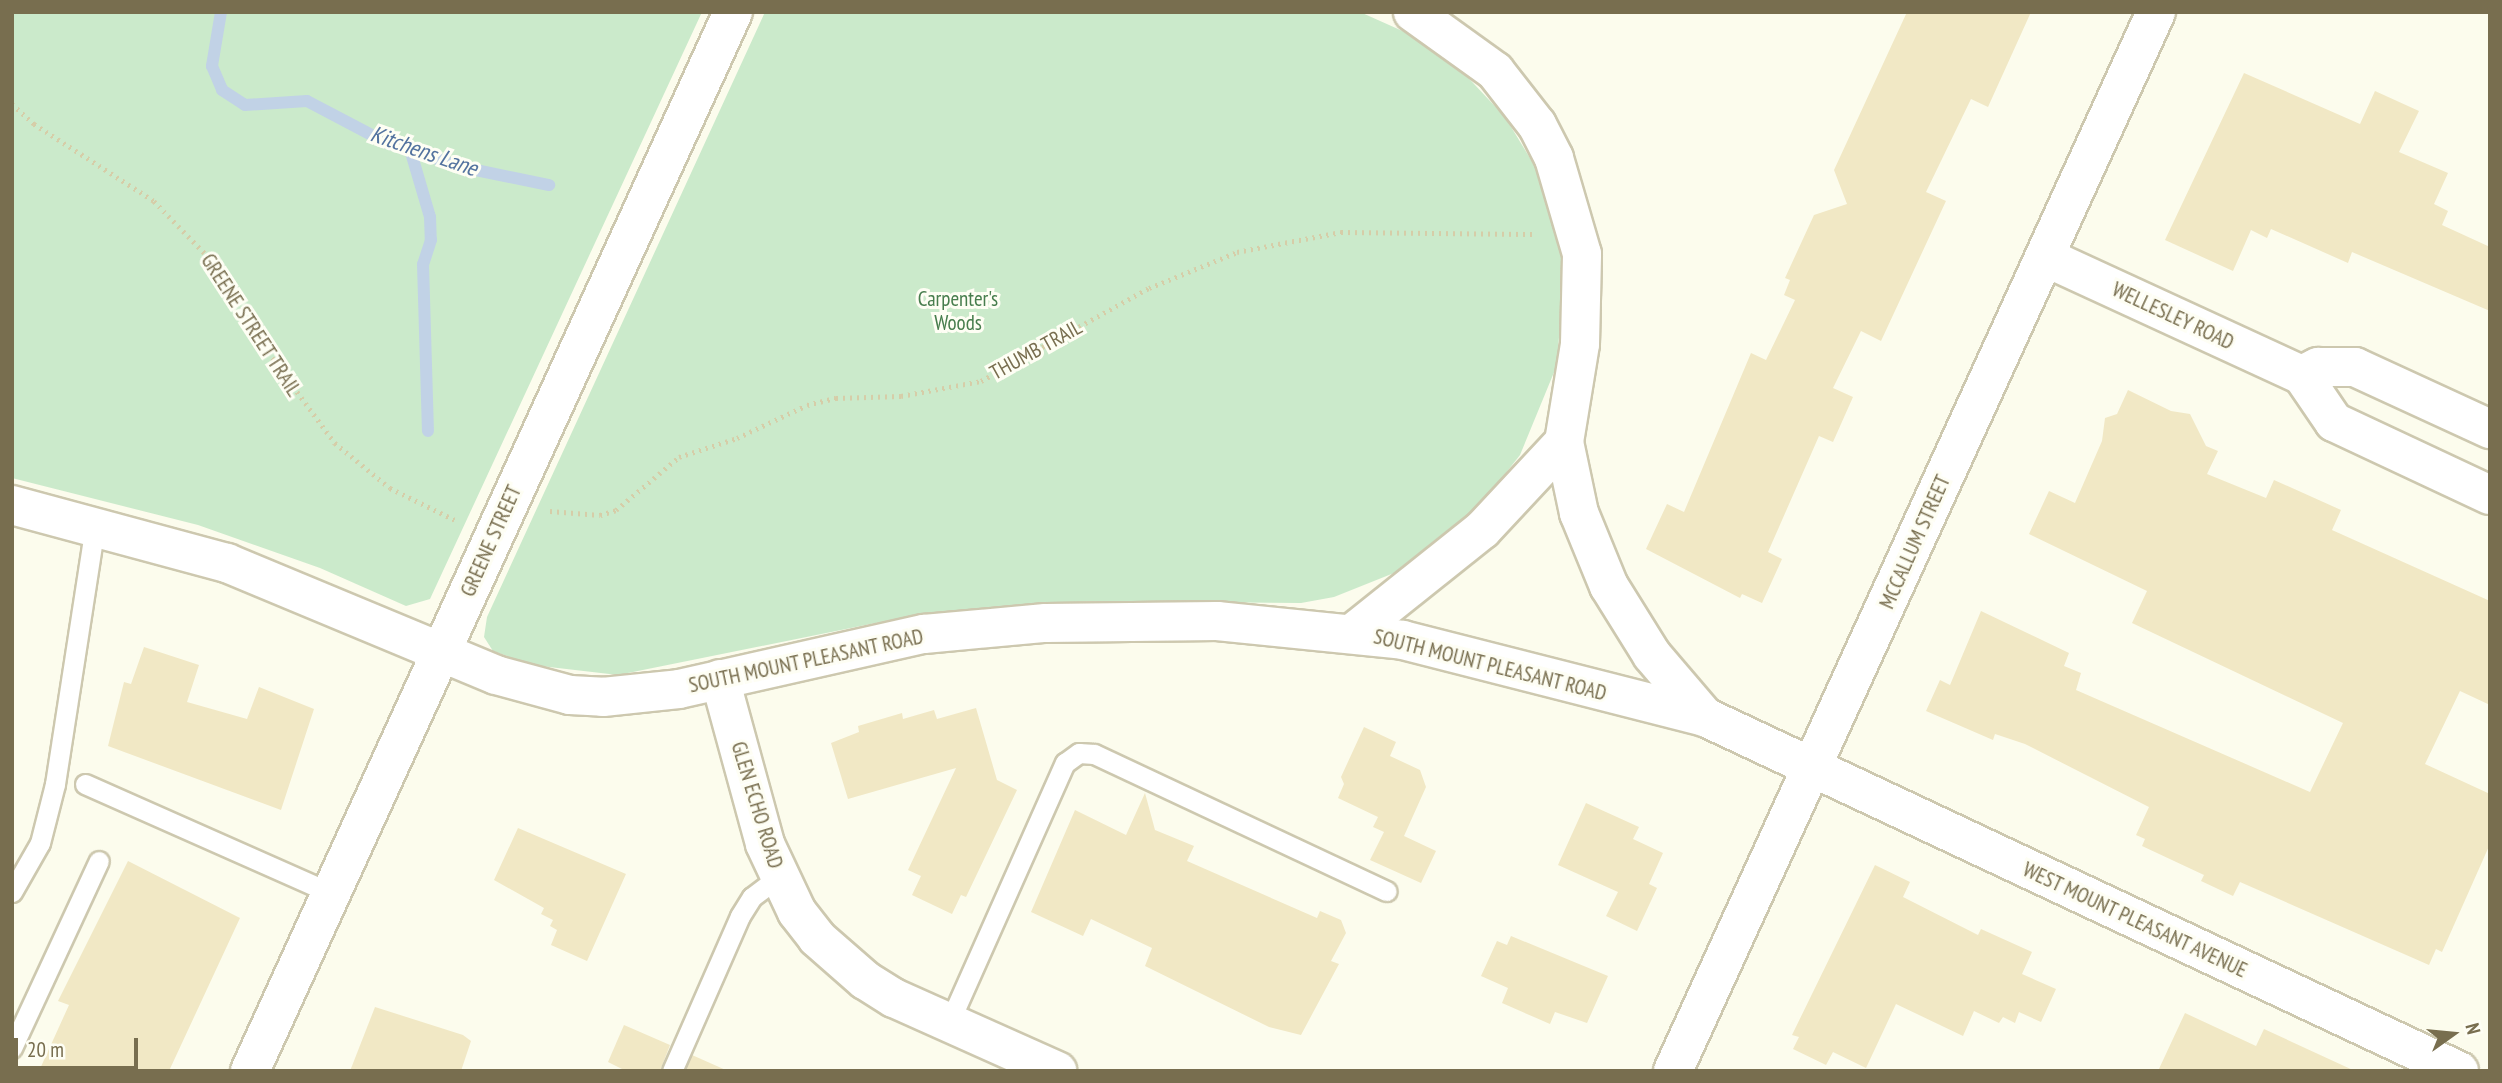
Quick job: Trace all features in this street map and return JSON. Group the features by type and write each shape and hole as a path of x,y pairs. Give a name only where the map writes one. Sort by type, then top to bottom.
{"street":[{"name":"GREENE STREET","path":"250,1071 733,12"},
{"path":"1413,12 1470,49 1517,96 1537,125 1567,190 1583,254 1583,297 1564,442 1579,513 1609,586 1652,655 1705,717"},
{"name":"MCCALLUM STREET","path":"1673,1071 2156,12"},
{"name":"WELLESLEY ROAD","path":"2045,257 2302,374"},
{"path":"2490,429 2355,368 2318,367 2302,374 2334,422 2490,495"},
{"path":"1354,632 1482,530 1564,442"},
{"name":"SOUTH MOUNT PLEASANT ROAD","path":"12,506 95,525 228,563 521,684 570,695 636,695 720,679 837,650 984,628 1190,620 1354,632 1705,717"},
{"name":"GLEN ECHO ROAD","path":"720,679 779,877 797,912 841,961 894,998 1057,1071"},
{"name":"WEST MOUNT PLEASANT AVENUE","path":"1705,717 1812,770 2459,1071"}],"lane":[{"path":"12,892 40,843 55,784 95,525"},
{"path":"949,1023 1065,763 1079,753 1094,754 1387,891"},
{"path":"85,784 331,893"},
{"path":"12,1048 99,861"},
{"path":"672,1071 740,916 752,897 779,877"}],"path":[{"name":"GREENE STREET TRAIL","path":"12,104 34,124 154,201 222,271 260,341 335,443 390,488 455,520"},
{"name":"THUMB TRAIL","path":"550,511 600,515 616,510 679,457 737,438 807,405 836,398 901,397 981,381 1149,288 1237,251 1341,232 1538,234"}],"green space":[{"path":"12,12 702,12 430,599 406,606 320,568 198,525 12,478"},
{"name":"Carpenter's Woods","path":"765,12 1360,12 1407,33 1460,69 1505,117 1539,173 1559,235 1564,267 1557,365 1520,455 1480,506 1404,569 1334,597 1301,603 1092,601 920,614 618,675 532,665 493,651 484,637 487,617"}],"building":[{"path":"1907,12 2031,12 1988,107 1971,99 1926,192 1946,201 1881,341 1861,331 1833,388 1853,397 1833,442 1819,436 1768,552 1782,559 1762,603 1742,594 1740,598 1646,549 1667,504 1684,512 1751,353 1766,360 1795,300 1784,295 1790,280 1785,278 1814,215 1847,204 1834,170"},
{"path":"2244,73 2360,124 2375,91 2419,111 2399,152 2448,173 2434,204 2448,211 2442,225 2490,247 2490,311 2352,252 2348,263 2271,229 2267,238 2251,230 2233,271 2165,240"},
{"path":"2128,390 2171,411 2190,414 2206,446 2218,451 2207,474 2266,498 2274,480 2341,510 2332,530 2490,601 2490,705 2460,691 2425,764 2490,794 2490,844 2442,952 2436,949 2429,965 2240,882 2233,896 2201,881 2204,875 2142,846 2145,839 2136,835 2149,807 2025,744 1995,734 1993,740 1926,711 1940,680 1950,685 1981,611 2069,653 2064,666 2081,673 2076,690 2310,792 2343,723 2132,623 2147,591 2029,534 2049,491 2075,503 2102,441 2105,418 2117,414"},
{"path":"144,647 199,665 187,702 247,719 259,687 314,709 281,810 108,746 124,682 131,684"},
{"path":"976,708 997,780 1017,790 966,897 961,895 952,914 912,895 921,876 908,870 956,768 848,799 831,743 859,732 858,726 902,713 903,719 934,710 937,719"},
{"path":"1364,727 1396,742 1390,756 1420,770 1426,787 1404,836 1436,851 1421,883 1370,860 1384,832 1373,827 1378,817 1338,798 1344,784 1341,777"},
{"path":"1145,793 1155,830 1194,846 1187,861 1317,918 1320,911 1341,920 1346,933 1331,961 1339,964 1301,1035 1269,1027 1145,966 1152,948 1091,919 1083,936 1031,912 1075,810 1126,835"},
{"path":"1586,803 1639,827 1633,839 1663,853 1649,884 1657,888 1637,931 1606,916 1618,892 1558,865"},
{"path":"518,828 626,874 587,961 551,945 557,930 550,926 553,920 541,914 544,908 494,880"},
{"path":"128,861 240,918 169,1071 39,1071 69,1005 58,1001"},
{"path":"1875,865 1910,882 1903,897 1978,935 1981,929 2032,952 2022,974 2056,989 2041,1022 2019,1012 2015,1023 2003,1017 1999,1023 1974,1011 1963,1036 1896,1004 1866,1068 1833,1052 1826,1065 1793,1049 1799,1037 1792,1035"},
{"path":"1511,936 1608,976 1587,1023 1555,1012 1550,1024 1502,1003 1508,988 1481,976 1497,941 1507,945"},
{"path":"375,1007 463,1035 471,1041 461,1071 350,1071"},
{"path":"2185,1013 2256,1046 2264,1029 2355,1071 2158,1071"},
{"path":"624,1025 670,1045 660,1071 626,1071 608,1062"},
{"path":"692,1055 728,1071 685,1071"}],"waterway":[{"name":"Kitchens Lane","path":"221,12 212,66 222,90 245,105 307,101 387,143 466,168 549,185"},
{"path":"410,149 430,217 431,240 423,264 428,431"}]}
